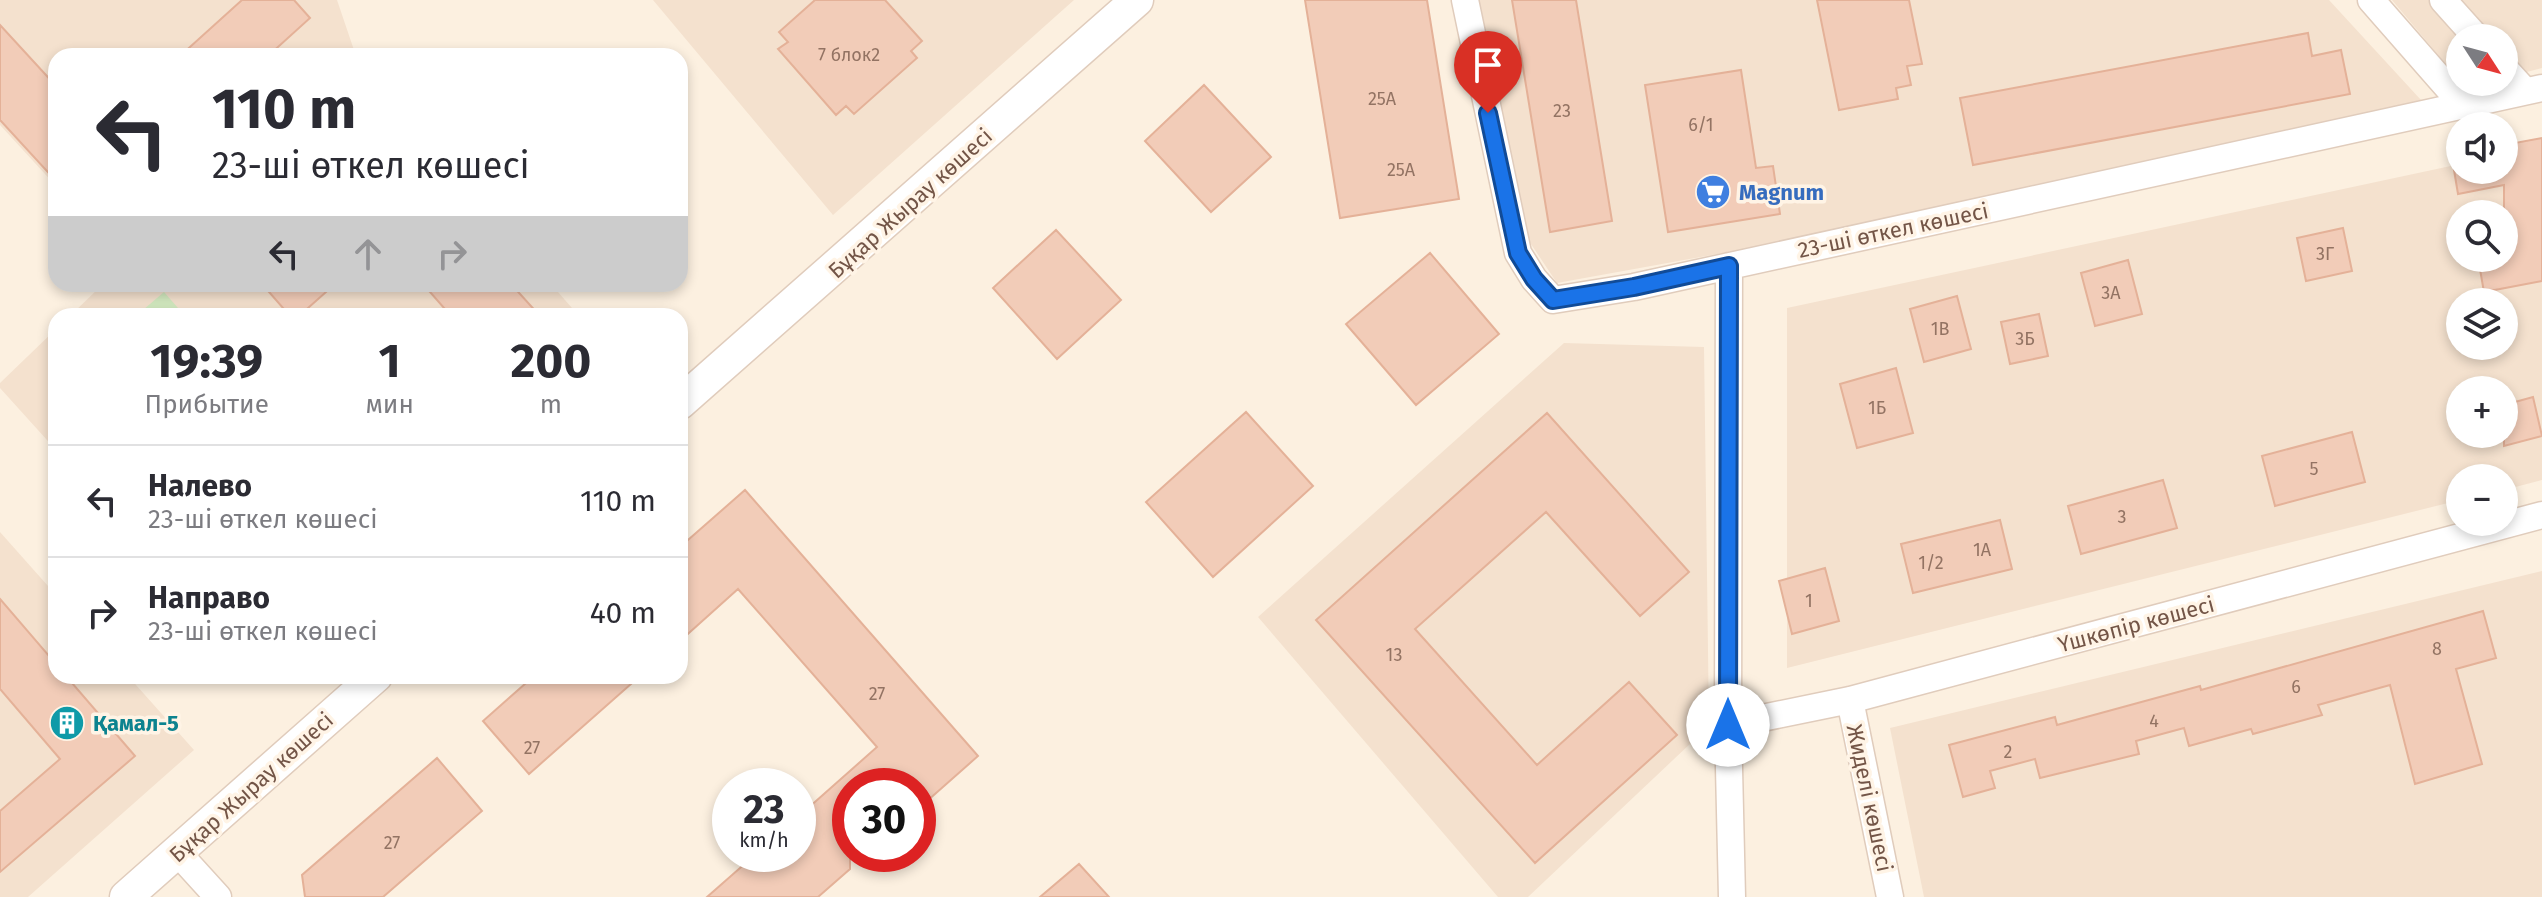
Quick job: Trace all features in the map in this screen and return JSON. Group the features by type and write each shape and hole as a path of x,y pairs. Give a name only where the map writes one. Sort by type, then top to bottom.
{"street":[{"name":"Бұқар Жырау көшесі","path":"688,396 1137,0"},
{"name":"23-ші өткел көшесі","path":"1465,0 1518,253 1534,279 1553,300 1634,287 2534,89"},
{"path":"2371,0 2463,105"},
{"path":"2443,0 2464,24"},
{"path":"1729,266 1728,725 1732,897"},
{"name":"Үшкөпір көшесі","path":"1728,725 1850,700 2542,515"},
{"name":"Бұқар Жырау көшесі","path":"126,897 367,684"},
{"name":"Жиделі көшесі","path":"1850,700 1890,897"},
{"path":"178,853 218,897"}],"shaded area":[{"path":"0,0 337,0 353,48 48,48 48,177 0,125"},
{"path":"653,0 1074,0 833,215"},
{"path":"1470,0 2329,0 2421,100 1800,239 1557,283 1523,232"},
{"path":"2392,0 2542,0 2542,68 2518,74 2518,24 2446,24 2446,64"},
{"path":"2542,147 2542,480 2518,486 2518,464 2446,464 2446,503 1787,668 1787,308 2446,167 2446,184 2518,184 2518,162"},
{"path":"95,292 558,292 572,308 78,308"},
{"path":"48,337 48,441 0,388 0,383"},
{"path":"1564,343 1704,347 1709,726 1528,897 1498,897 1258,617"},
{"path":"0,532 48,586 48,684 135,684 194,750 28,897 0,897"},
{"path":"2542,571 2542,897 1924,897 1890,728"}],"green space":[{"path":"164,292 178,308 145,308"}],"building":[{"path":"242,0 294,0 310,18 277,48 189,48"},
{"path":"815,0 885,0 922,41 911,51 917,58 854,114 846,106 836,115 778,49 788,42 779,32"},
{"path":"1305,0 1427,0 1459,199 1340,218"},
{"path":"1512,0 1576,0 1612,221 1550,232"},
{"path":"1817,0 1909,0 1922,64 1907,66 1911,85 1896,88 1898,99 1839,110"},
{"path":"0,25 48,77 48,172 0,120"},
{"path":"2308,33 2312,56 2341,50 2350,94 1973,165 1960,98"},
{"path":"1741,70 1756,168 1773,166 1780,214 1668,232 1645,85"},
{"path":"1204,85 1271,157 1211,212 1145,141"},
{"path":"2542,138 2542,281 2505,288 2483,288 2480,272 2518,272 2518,200 2504,200 2504,185 2458,194 2456,184 2518,184 2518,142"},
{"path":"2343,228 2352,271 2306,281 2297,238"},
{"path":"1056,230 1121,300 1057,359 993,288"},
{"path":"1430,253 1499,334 1416,405 1346,324"},
{"path":"2128,260 2142,314 2095,326 2081,273"},
{"path":"269,292 326,292 308,308 283,308"},
{"path":"430,292 518,292 533,308 444,308"},
{"path":"1957,296 1971,349 1924,362 1910,309"},
{"path":"2039,314 2048,356 2010,364 2001,322"},
{"path":"1896,368 1913,433 1857,448 1840,384"},
{"path":"2533,397 2542,436 2518,442 2518,401"},
{"path":"1246,412 1313,486 1213,577 1146,502"},
{"path":"1547,413 1689,572 1640,616 1546,512 1415,629 1537,765 1629,682 1677,735 1535,863 1316,620"},
{"path":"2352,432 2365,482 2275,506 2262,456"},
{"path":"2163,480 2177,528 2081,554 2068,506"},
{"path":"745,490 978,756 936,793 936,768 853,768 877,747 738,589 688,634 688,540"},
{"path":"2000,520 2012,569 1913,593 1901,544"},
{"path":"1825,568 1839,621 1792,634 1779,581"},
{"name":"Қамал-5","path":"0,599 48,655 48,684 73,684 135,756 0,872 0,811 60,759 0,689"},
{"path":"2483,611 2496,658 2456,669 2482,764 2415,784 2390,685 2318,705 2322,715 2253,734 2251,729 2189,746 2184,728 2136,741 2139,754 2040,778 2035,759 1990,771 1995,788 1963,797 1949,745 2055,717 2057,725 2200,686 2201,690"},
{"path":"525,684 631,684 529,774 483,721"},
{"path":"437,758 482,811 383,897 305,897 302,875"},
{"path":"832,787 832,872 847,872 818,897 707,897 735,872 816,872 816,801"},
{"path":"1079,864 1109,897 1040,897"}],"place":[{"name":"Magnum","path":"1713,192"},
{"name":"Қамал-5","path":"67,723"}],"route":[{"path":"1488,113 1518,253 1534,279 1553,300 1634,287 1729,266 1728,725"}]}
